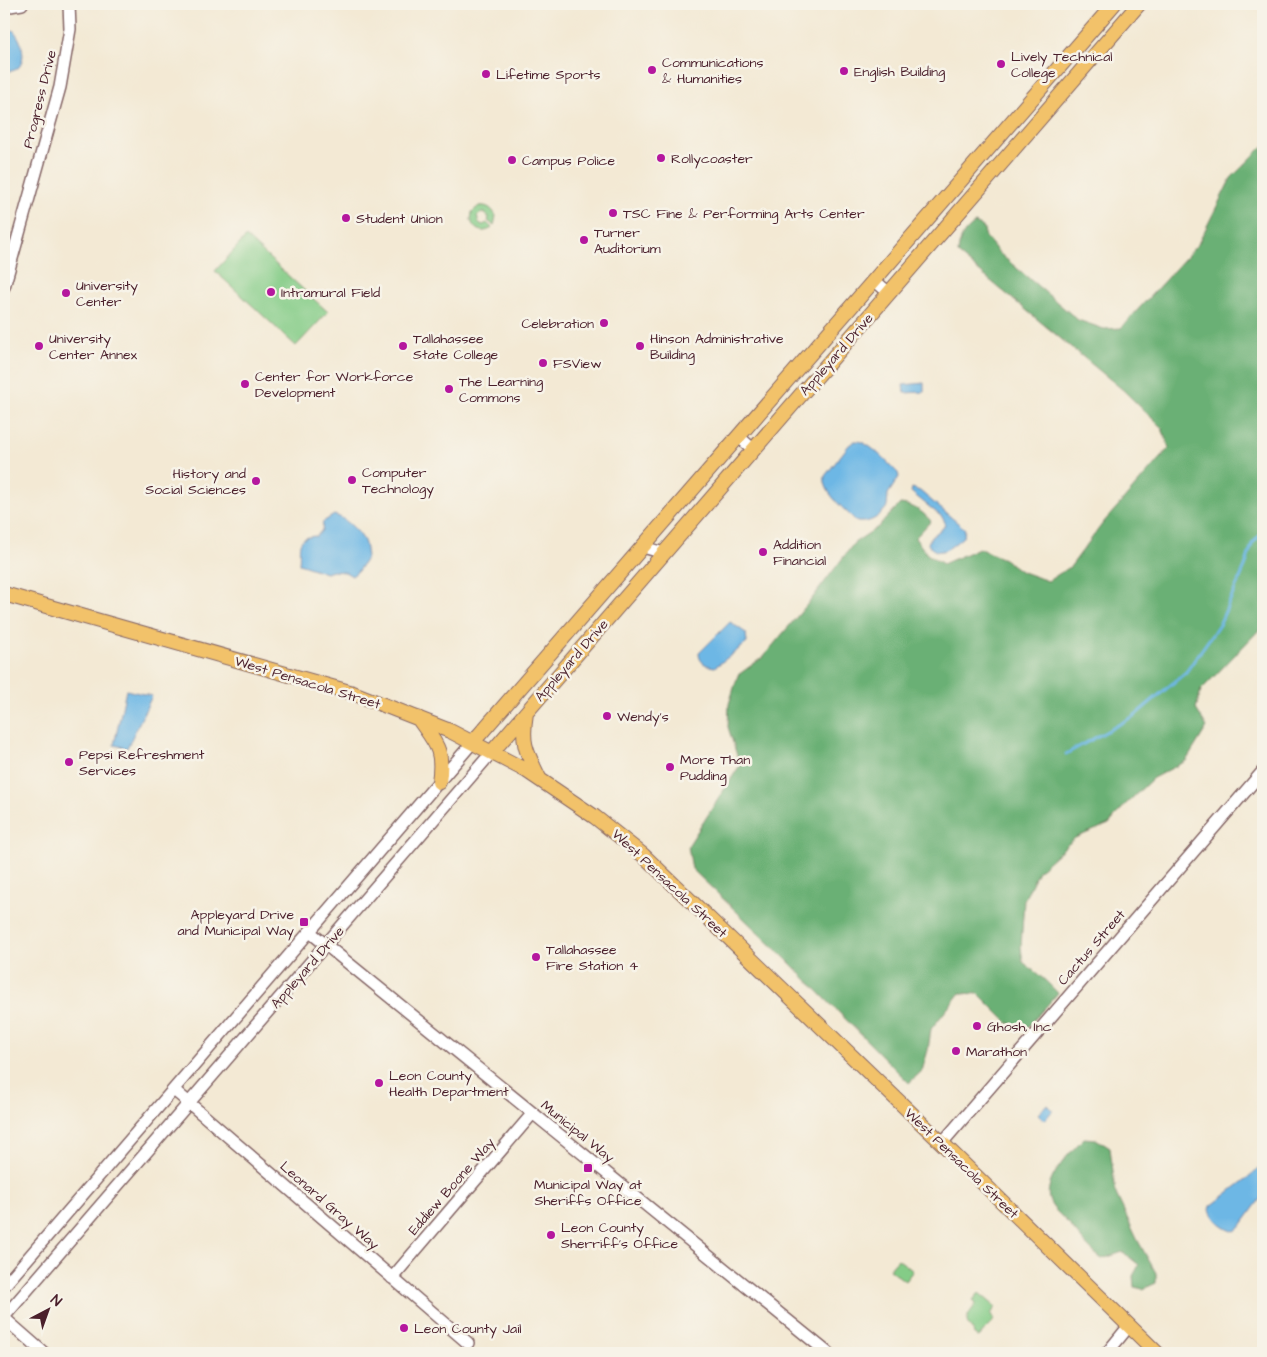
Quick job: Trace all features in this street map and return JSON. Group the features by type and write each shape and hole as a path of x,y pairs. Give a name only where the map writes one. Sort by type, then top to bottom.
{"main road":[{"name":"Appleyard Drive","path":"474,742 1114,4"},
{"name":"Appleyard Drive","path":"492,752 1139,4"},
{"name":"West Pensacola Street","path":"4,594 353,693 474,742 539,779 595,817 643,855 942,1143 1156,1353"},
{"path":"526,712 523,736 525,748 539,779"},
{"path":"417,718 441,755 439,782"}],"street":[{"path":"4,7 22,4"},
{"name":"Progress Drive","path":"4,288 60,87 70,29 70,4"},
{"path":"1022,110 1037,122"},
{"path":"874,280 889,293"},
{"path":"739,437 754,450"},
{"path":"643,547 664,553"},
{"name":"Appleyard Drive","path":"4,1286 474,742"},
{"name":"Appleyard Drive","path":"4,1317 492,752"},
{"name":"Cactus Street","path":"942,1143 1263,771"},
{"name":"Municipal Way","path":"310,932 828,1353"},
{"name":"Leonard Gray Way","path":"174,1090 468,1342"},
{"name":"Eddiew Boone Way","path":"392,1278 533,1113"},
{"path":"4,1317 44,1353"},
{"path":"1106,1353 1129,1326"}],"green space":[{"path":"1263,146 1263,626 1201,690 1196,709 1207,727 1186,761 1153,778 1125,805 1109,824 1075,838 1038,871 1024,900 1021,947 1023,962 1058,993 1027,1028 1008,1023 979,994 960,993 931,1029 922,1071 909,1083 785,958 692,869 688,846 740,765 728,727 729,704 738,675 763,657 811,600 854,543 878,527 900,504 917,509 931,521 915,538 927,554 943,564 979,548 1004,559 1020,571 1048,581 1071,566 1103,523 1169,448 1162,428 1123,390 958,254 959,244 967,230 975,223 983,227 986,237 999,253 1078,320 1104,329 1121,328 1198,244 1231,178"},
{"path":"479,206 489,208 496,216 494,226 488,221 489,218 485,213 477,216 479,223 483,225 487,223 492,228 489,230 479,230 472,224 472,212"},
{"name":"Intramural Field","path":"246,237 328,312 296,346 215,271"},
{"path":"1084,1138 1096,1139 1110,1148 1116,1194 1137,1239 1156,1273 1156,1283 1143,1289 1134,1287 1133,1276 1139,1265 1123,1252 1102,1259 1088,1247 1052,1206 1049,1188 1052,1179 1071,1151"},
{"path":"898,1259 913,1271 905,1281 889,1269"},
{"path":"979,1293 996,1307 991,1314 994,1320 979,1337 974,1335 967,1318 976,1304 973,1300"}],"water":[{"path":"13,30 21,42 23,57 18,68 12,71 4,71 4,32"},
{"path":"924,383 924,392 904,393 903,385"},
{"path":"855,441 865,444 876,451 898,473 899,477 888,494 887,507 877,517 866,522 857,522 831,495 825,482 825,476 849,445"},
{"path":"912,488 920,491 965,529 964,536 951,547 942,551 932,549 928,544 930,538 944,527 945,522 942,517 911,492"},
{"path":"334,515 351,525 365,543 367,557 358,571 352,576 345,572 333,571 326,573 299,564 300,544 302,541 305,538 317,536 322,530 323,522"},
{"path":"730,622 746,633 747,643 715,667 709,666 700,659 699,653"},
{"path":"126,690 152,696 127,748 114,745"},
{"path":"1047,1104 1053,1110 1045,1120 1038,1114"},
{"path":"1263,1166 1263,1195 1235,1231 1223,1226 1212,1214 1211,1206"}],"waterway":[{"path":"1066,754 1134,716 1186,672 1219,625 1245,567 1252,544 1263,532"}],"place":[{"name":"Lively Technical College","path":"1001,64"},
{"name":"Communications & Humanities","path":"652,70"},
{"name":"English Building","path":"844,71"},
{"name":"Lifetime Sports","path":"486,74"},
{"name":"Rollycoaster","path":"661,158"},
{"name":"Campus Police","path":"512,160"},
{"name":"TSC Fine & Performing Arts Center","path":"613,213"},
{"name":"Student Union","path":"346,218"},
{"name":"Turner Auditorium","path":"584,240"},
{"name":"Intramural Field","path":"271,292"},
{"name":"University Center","path":"66,293"},
{"name":"Celebration","path":"604,323"},
{"name":"University Center Annex","path":"39,346"},
{"name":"Tallahassee State College","path":"403,346"},
{"name":"Hinson Administrative Building","path":"640,346"},
{"name":"FSView","path":"543,363"},
{"name":"Center for Workforce Development","path":"245,384"},
{"name":"The Learning Commons","path":"449,389"},
{"name":"Computer Technology","path":"352,480"},
{"name":"History and Social Sciences","path":"256,481"},
{"name":"Addition Financial","path":"763,552"},
{"name":"Wendy's","path":"607,716"},
{"name":"Pepsi Refreshment Services","path":"69,762"},
{"name":"More Than Pudding","path":"670,767"},
{"name":"Appleyard Drive and Municipal Way","path":"304,922"},
{"name":"Tallahassee Fire Station 4","path":"536,957"},
{"name":"Ghosh, Inc","path":"977,1026"},
{"name":"Marathon","path":"956,1051"},
{"name":"Leon County Health Department","path":"379,1083"},
{"name":"Municipal Way at Sheriffs Office","path":"588,1168"},
{"name":"Leon County Sherriff's Office","path":"551,1235"},
{"name":"Leon County Jail","path":"404,1328"}]}
